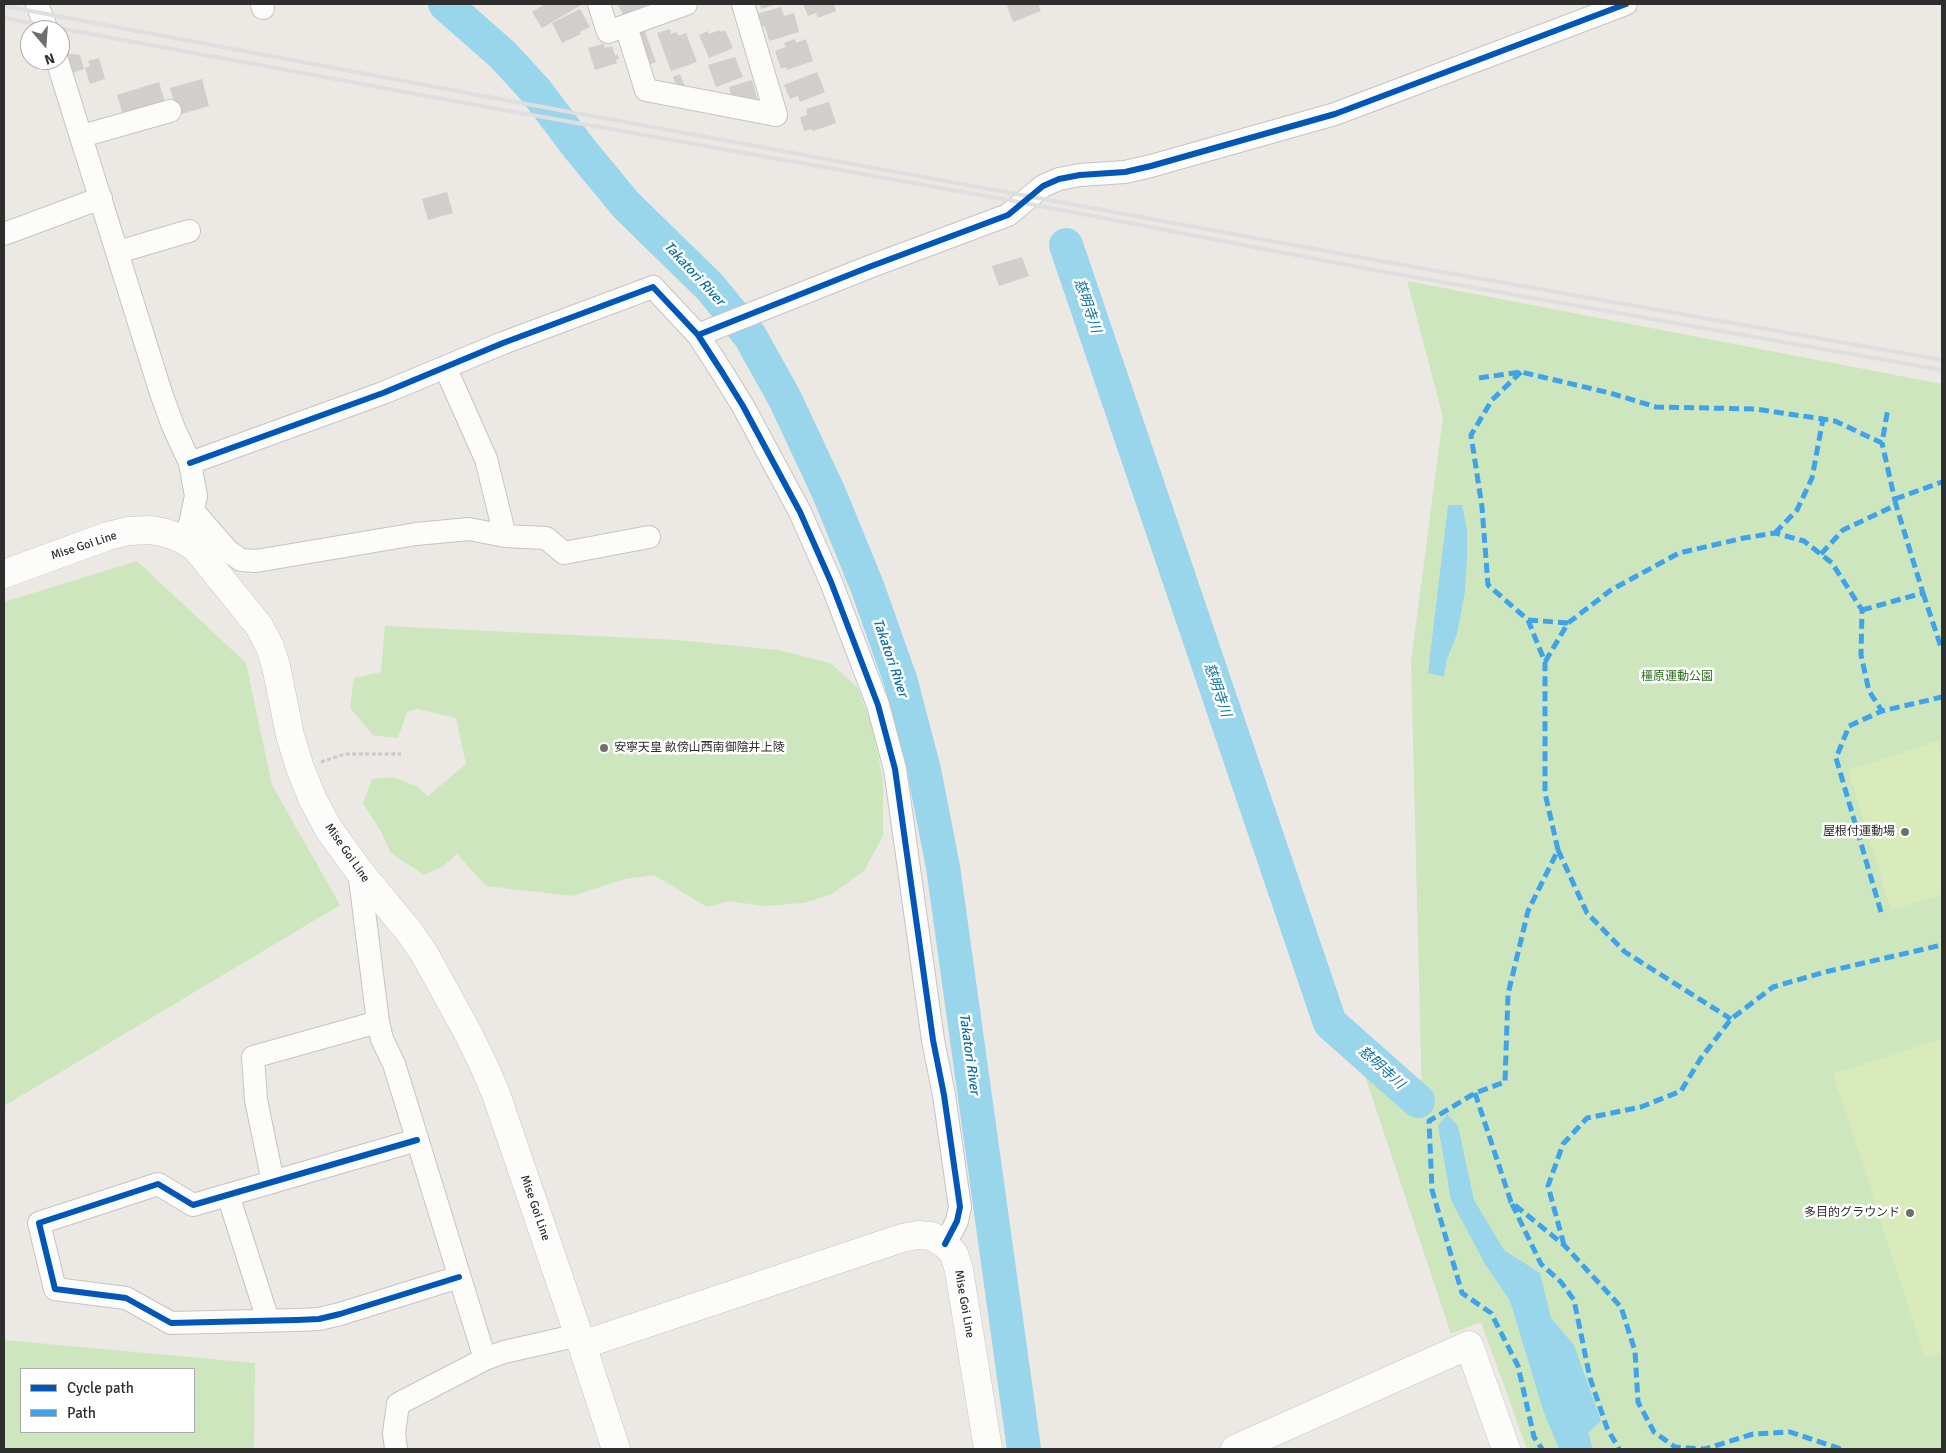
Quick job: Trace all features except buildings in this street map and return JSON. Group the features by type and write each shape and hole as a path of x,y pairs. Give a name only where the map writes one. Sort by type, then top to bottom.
{"main road":[{"name":"Mise Goi Line","path":"4,574 108,536 128,531 150,530 166,533 182,539 196,548 259,626 270,647 276,666 290,735 300,768 313,800 328,828 358,871 411,934 425,955 476,1050 496,1094 581,1340 616,1449"},
{"path":"581,1340 902,1238 918,1235 932,1236 945,1244"},
{"name":"Mise Goi Line","path":"945,1244 954,1254 959,1270 988,1449"},
{"path":"1235,1449 1469,1345 1506,1449"}],"street":[{"path":"37,4 43,20"},
{"path":"599,4 608,32 626,26 659,8 686,4"},
{"path":"626,26 646,90 776,116 743,4"},
{"path":"703,333 869,266 1008,215 1043,186 1059,179 1080,175 1125,172 1151,166 1335,114 1626,4"},
{"path":"60,70 161,393 173,426 190,462 196,496 194,512 182,539"},
{"path":"82,136 170,111"},
{"path":"4,234 101,198"},
{"path":"118,252 188,231"},
{"path":"190,462 383,393 503,343 653,287 703,333 800,512 831,582 878,705 887,736 895,769 932,1040 944,1095 960,1207 957,1221 945,1244"},
{"path":"445,367 486,459 505,536"},
{"path":"194,512 228,551 241,560 256,561 416,534 469,529 505,536 546,538 564,553 648,537"},
{"path":"358,871 378,1022 382,1039 394,1064 484,1359"},
{"path":"273,1182 256,1100 253,1057 378,1022"},
{"path":"417,1140 193,1205 158,1184 39,1223 55,1289 126,1298 171,1323 319,1319 459,1277"},
{"path":"228,1195 268,1320"},
{"path":"396,1449 394,1433 398,1404 484,1359 504,1352 581,1340"}],"path":[{"path":"300,768 345,754 401,754"}],"green space":[{"name":"橿原運動公園","path":"1407,281 1942,384 1942,1449 1527,1449 1481,1322 1451,1334 1358,1055 1420,1114 1422,1101 1411,662 1443,417"},
{"path":"137,561 246,663 272,785 340,905 4,1106 4,602"},
{"path":"385,626 678,640 778,650 830,663 858,688 873,728 883,781 883,836 864,871 832,894 804,903 764,906 728,901 707,907 654,875 625,879 572,896 486,886 457,854 442,867 424,875 391,853 380,830 363,803 372,779 393,777 416,786 428,796 466,764 456,718 417,709 407,712 398,738 373,735 350,708 354,678 381,672"},
{"name":"屋根付運動場","path":"1938,741 1942,753 1942,894 1891,910 1848,770"},
{"name":"多目的グラウンド","path":"1942,1039 1942,1352 1925,1358 1833,1074"},
{"path":"4,1340 255,1363 254,1449 4,1449"}],"water":[{"path":"1448,505 1462,505 1467,529 1467,560 1465,591 1457,634 1447,659 1444,677 1428,673"},
{"path":"1447,1114 1458,1126 1474,1200 1504,1250 1540,1273 1551,1318 1574,1345 1601,1421 1588,1433 1593,1449 1559,1449 1543,1410 1510,1301 1485,1264 1451,1200 1438,1126"}],"waterway":[{"name":"Takatori River","path":"445,4 503,55 536,91 579,148 626,205 710,287 750,336 785,399 829,493 867,586 901,682 924,770 943,867 1024,1449"},
{"name":"慈明寺川","path":"1066,245 1330,1023 1418,1101"}],"railway":[{"path":"4,6 1369,259 1942,360"},
{"path":"4,18 1025,203 1368,269 1942,370"}],"marked path":[{"path":"1521,372 1492,400 1471,435 1482,507 1488,585 1528,620 1545,662 1545,793 1558,850 1528,911 1508,994 1505,1082 1475,1093 1429,1121 1432,1190 1462,1293 1491,1313 1518,1366 1534,1437 1542,1449"},
{"path":"1479,378 1521,372 1610,393 1656,407 1755,409 1823,419 1835,421 1882,443 1888,408"},
{"path":"1775,533 1797,510 1812,478 1823,419"},
{"path":"1821,554 1843,530 1896,505 1882,443"},
{"path":"1895,499 1942,482"},
{"path":"1862,610 1923,593 1896,505"},
{"path":"1568,623 1611,590 1679,553 1775,533 1804,541 1832,563 1862,610 1861,655 1869,691 1882,711 1942,697"},
{"path":"1923,593 1942,650"},
{"path":"1528,620 1568,623 1545,662"},
{"path":"1881,912 1836,758 1849,726 1882,711"},
{"path":"1558,850 1587,913 1625,952 1731,1019"},
{"path":"1564,1245 1548,1186 1563,1144 1587,1118 1641,1107 1681,1091 1701,1058 1731,1019 1773,987 1825,972 1942,945"},
{"path":"1475,1093 1511,1202 1564,1245 1621,1307 1635,1351 1638,1402 1654,1432 1675,1447 1705,1449 1753,1434 1790,1432 1841,1449"},
{"path":"1512,1204 1541,1264 1561,1282 1574,1300 1590,1378 1607,1428 1619,1449"}],"cycle path":[{"path":"698,335 869,267 1008,215 1043,186 1059,179 1080,175 1125,172 1151,166 1335,114 1626,4"},
{"path":"190,463 383,393 503,343 653,287 698,335 743,406 800,512 831,582 878,705 895,769 933,1040 944,1095 960,1207 957,1221 945,1244"},
{"path":"417,1140 193,1205 158,1184 39,1223 55,1289 126,1298 171,1323 297,1320 319,1319 340,1314 459,1277"}],"place":[{"name":"安寧天皇 畝傍山西南御陰井上陵","path":"604,748"},
{"name":"屋根付運動場","path":"1905,832"},
{"name":"多目的グラウンド","path":"1910,1213"}]}
